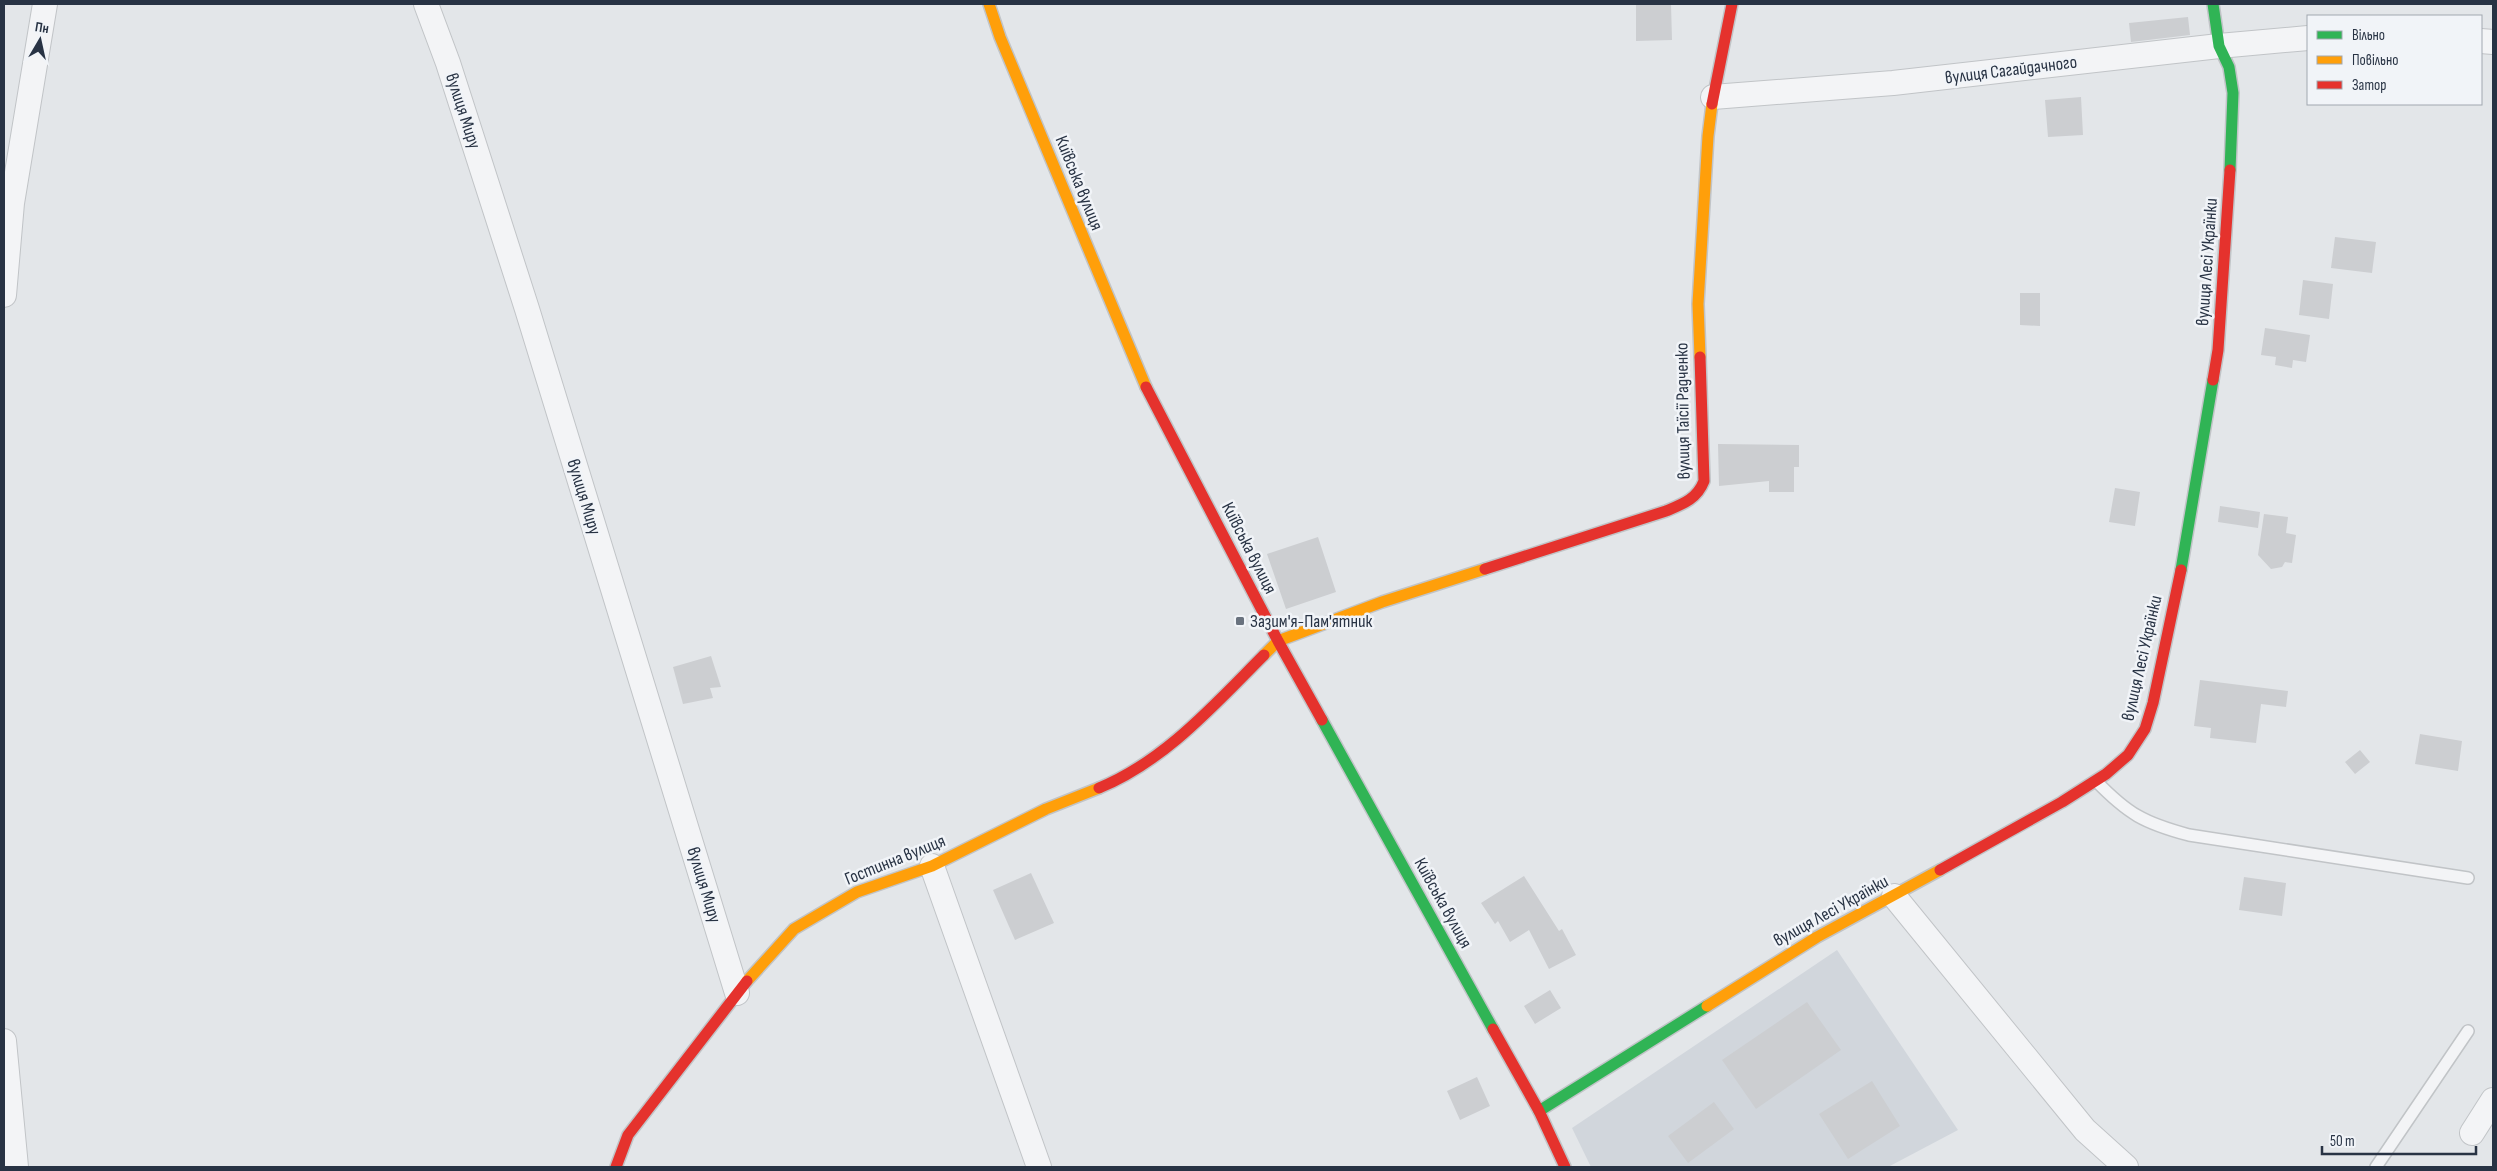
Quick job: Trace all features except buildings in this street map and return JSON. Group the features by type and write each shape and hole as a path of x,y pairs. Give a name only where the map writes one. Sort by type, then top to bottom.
{"street":[{"path":"4,295 12,203 45,4"},
{"name":"вулиця Миру","path":"426,4 448,63 527,309 737,993"},
{"name":"Київська вулиця","path":"989,4 1000,37 1137,370 1278,641 1539,1111 1565,1167"},
{"name":"вулиця Таїсії Радченко","path":"1278,641 1382,602 1666,511 1686,502 1700,491 1705,469 1700,396 1698,304 1706,212 1708,136 1713,97 1732,4"},
{"name":"вулиця Лесі Українки","path":"1539,1111 1817,937 1894,896 2096,781 2128,754 2145,729 2153,703 2180,577 2218,350 2234,93 2229,67 2219,46 2213,4"},
{"name":"вулиця Сагайдачного","path":"1713,97 1893,84 2219,46 2307,38"},
{"name":"Гостинна вулиця","path":"616,1167 628,1134 737,993 794,929 857,892 932,866 1046,809 1124,778 1193,726 1278,641"},
{"path":"932,866 1039,1167"},
{"path":"1894,896 2085,1130 2126,1167"},
{"path":"4,1041 16,1167"},
{"path":"2472,1133 2493,1100"}],"lane":[{"path":"2096,781 2116,802 2136,817 2156,826 2189,834 2468,878"},
{"path":"2376,1167 2468,1031"}],"shaded area":[{"path":"1837,950 1958,1130 1888,1167 1591,1167 1572,1128"}],"traffic: fast":[{"path":"2213,4 2219,46 2229,67 2233,93 2230,170"},
{"path":"2181,570 2213,380"},
{"path":"1322,720 1493,1029"},
{"path":"1539,1111 1707,1006"}],"traffic: slow":[{"path":"989,4 1000,37 1146,387"},
{"path":"1700,357 1698,304 1708,136 1712,104"},
{"path":"1264,655 1278,641 1382,602 1485,569"},
{"path":"747,981 794,929 857,892 932,866 1046,809 1099,788"},
{"path":"1707,1006 1817,937 1940,870"}],"traffic: jam":[{"path":"1712,104 1732,4"},
{"path":"2213,380 2218,350 2230,170"},
{"path":"1485,569 1666,511 1693,497 1704,481 1700,357"},
{"path":"1146,387 1278,641 1322,720"},
{"path":"1940,870 2062,802 2106,774 2128,755 2145,729 2153,703 2181,570"},
{"path":"1099,788 1123,777 1167,747 1188,730 1264,655"},
{"path":"616,1167 628,1135 747,981"},
{"path":"1493,1029 1539,1111 1565,1167"}],"place":[{"name":"Зазим'я-Пам'ятник","path":"1240,621"}]}
